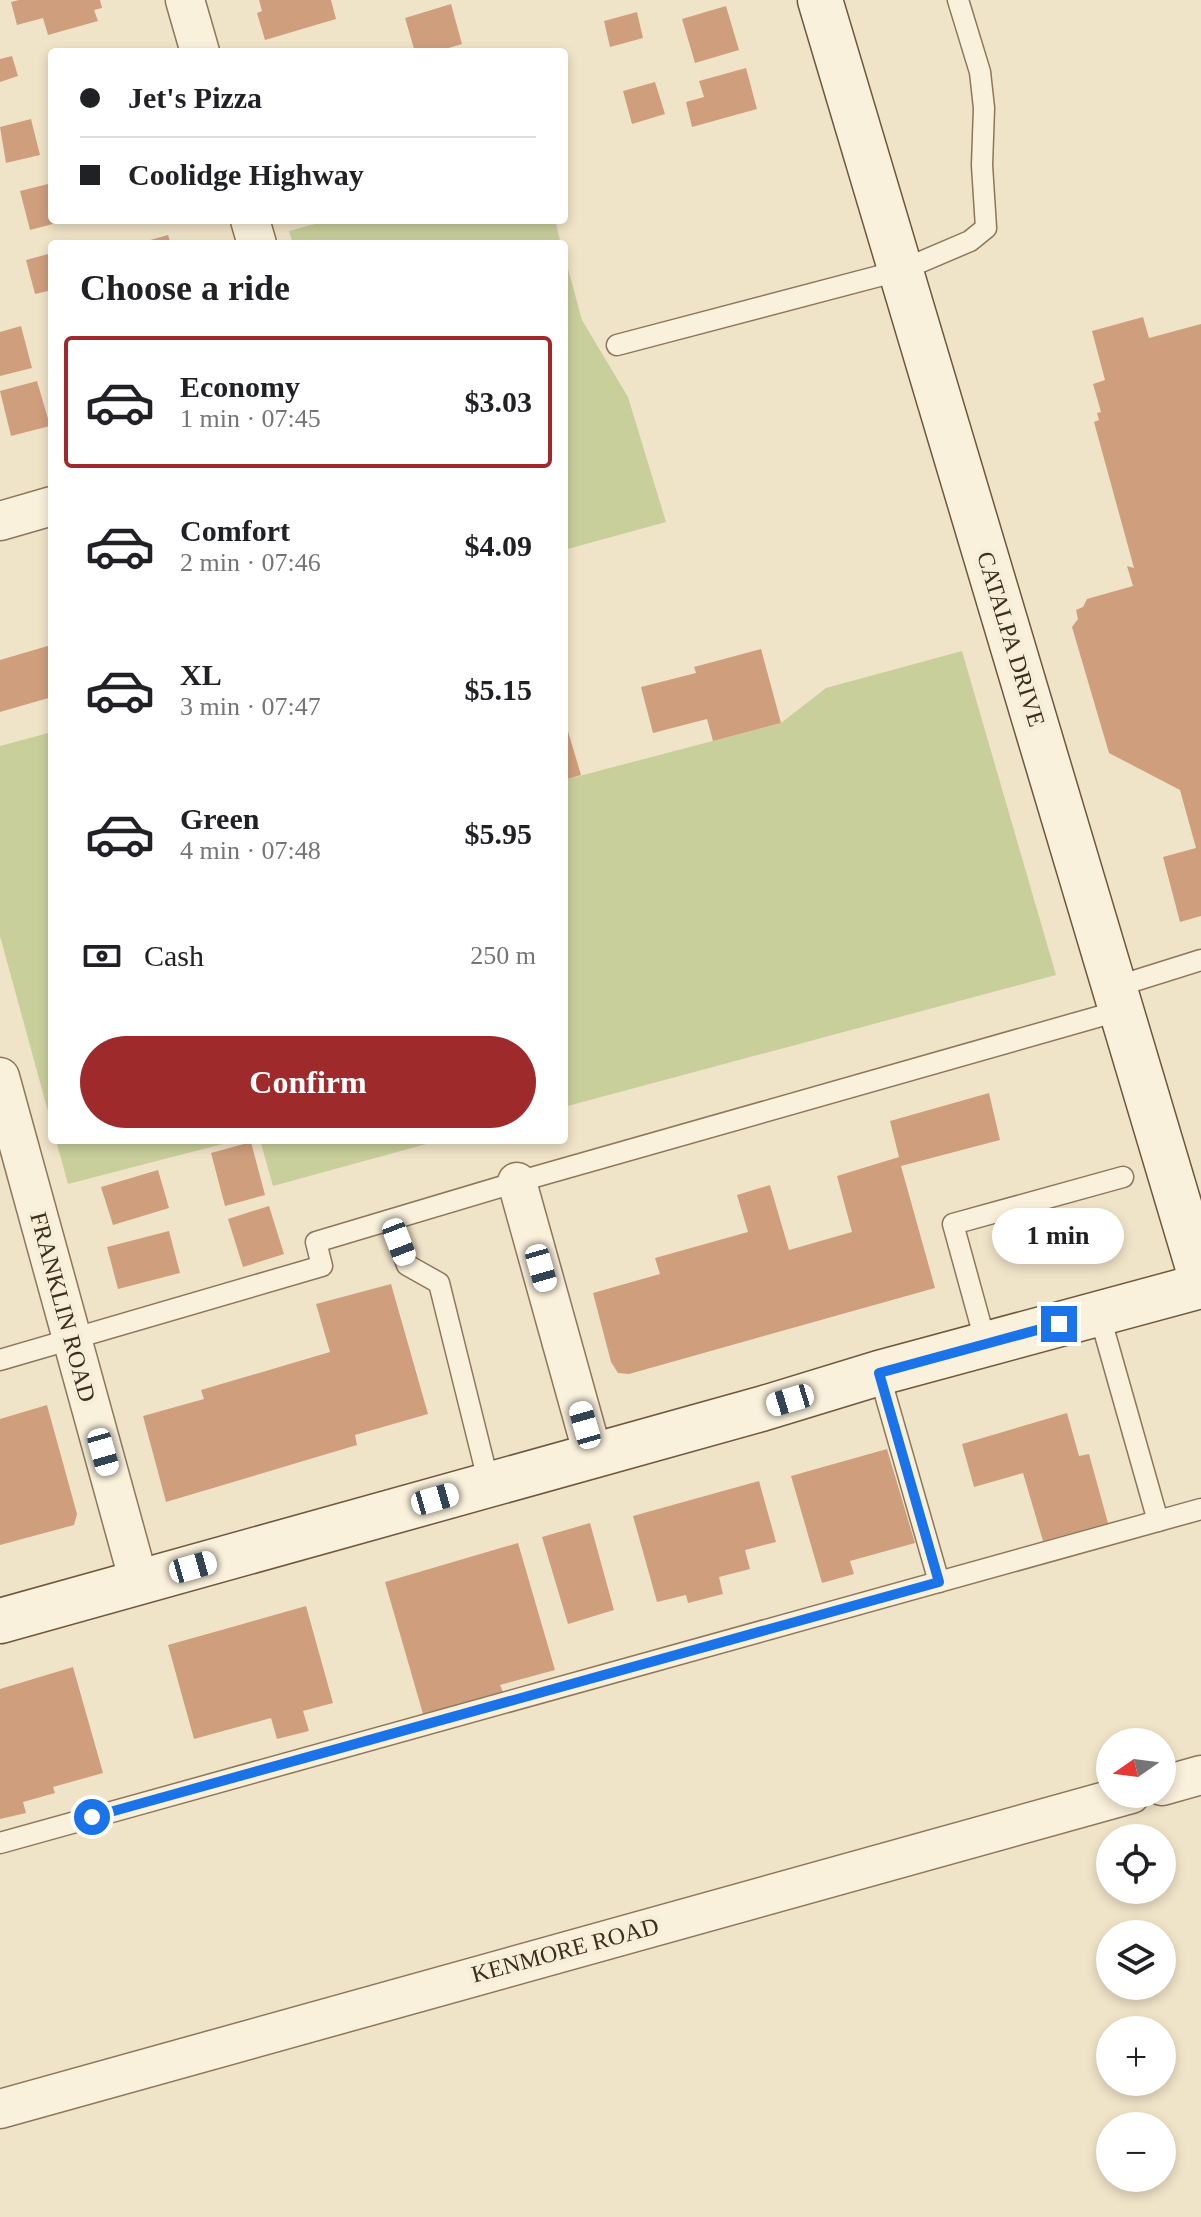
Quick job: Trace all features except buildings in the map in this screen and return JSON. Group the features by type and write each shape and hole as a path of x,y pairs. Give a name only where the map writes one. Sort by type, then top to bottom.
{"street":[{"path":"185,0 199,48"},
{"name":"CATALPA DRIVE","path":"820,0 1201,1278"},
{"path":"0,521 48,507"},
{"name":"FRANKLIN ROAD","path":"0,1077 139,1582"},
{"path":"517,1182 593,1455"},
{"path":"0,1621 879,1373 1201,1286"},
{"path":"1176,1782 1201,1775"},
{"name":"KENMORE ROAD","path":"0,2109 1096,1804"}],"lane":[{"path":"617,345 902,270 970,241 986,228 982,165 984,108 980,72 958,0"},
{"path":"0,1360 322,1266 316,1242 1118,998 1201,960"},
{"path":"986,1344 953,1224 1123,1177"},
{"path":"391,1220 407,1265 439,1283 489,1484"},
{"path":"1099,1313 1158,1521"},
{"path":"879,1373 939,1582"},
{"path":"0,1843 1201,1509"}],"green space":[{"path":"314,224 556,224 560,240 292,240 289,231"},
{"path":"568,269 582,320 628,397 666,522 568,549"},
{"path":"962,651 1056,975 568,1106 568,779 781,723 826,688"},
{"path":"48,733 48,1111 0,936 0,746"},
{"path":"57,1144 223,1144 68,1184"},
{"path":"261,1144 426,1144 273,1186"}],"route":[{"path":"92,1817 939,1582 879,1373 1059,1324"}]}
